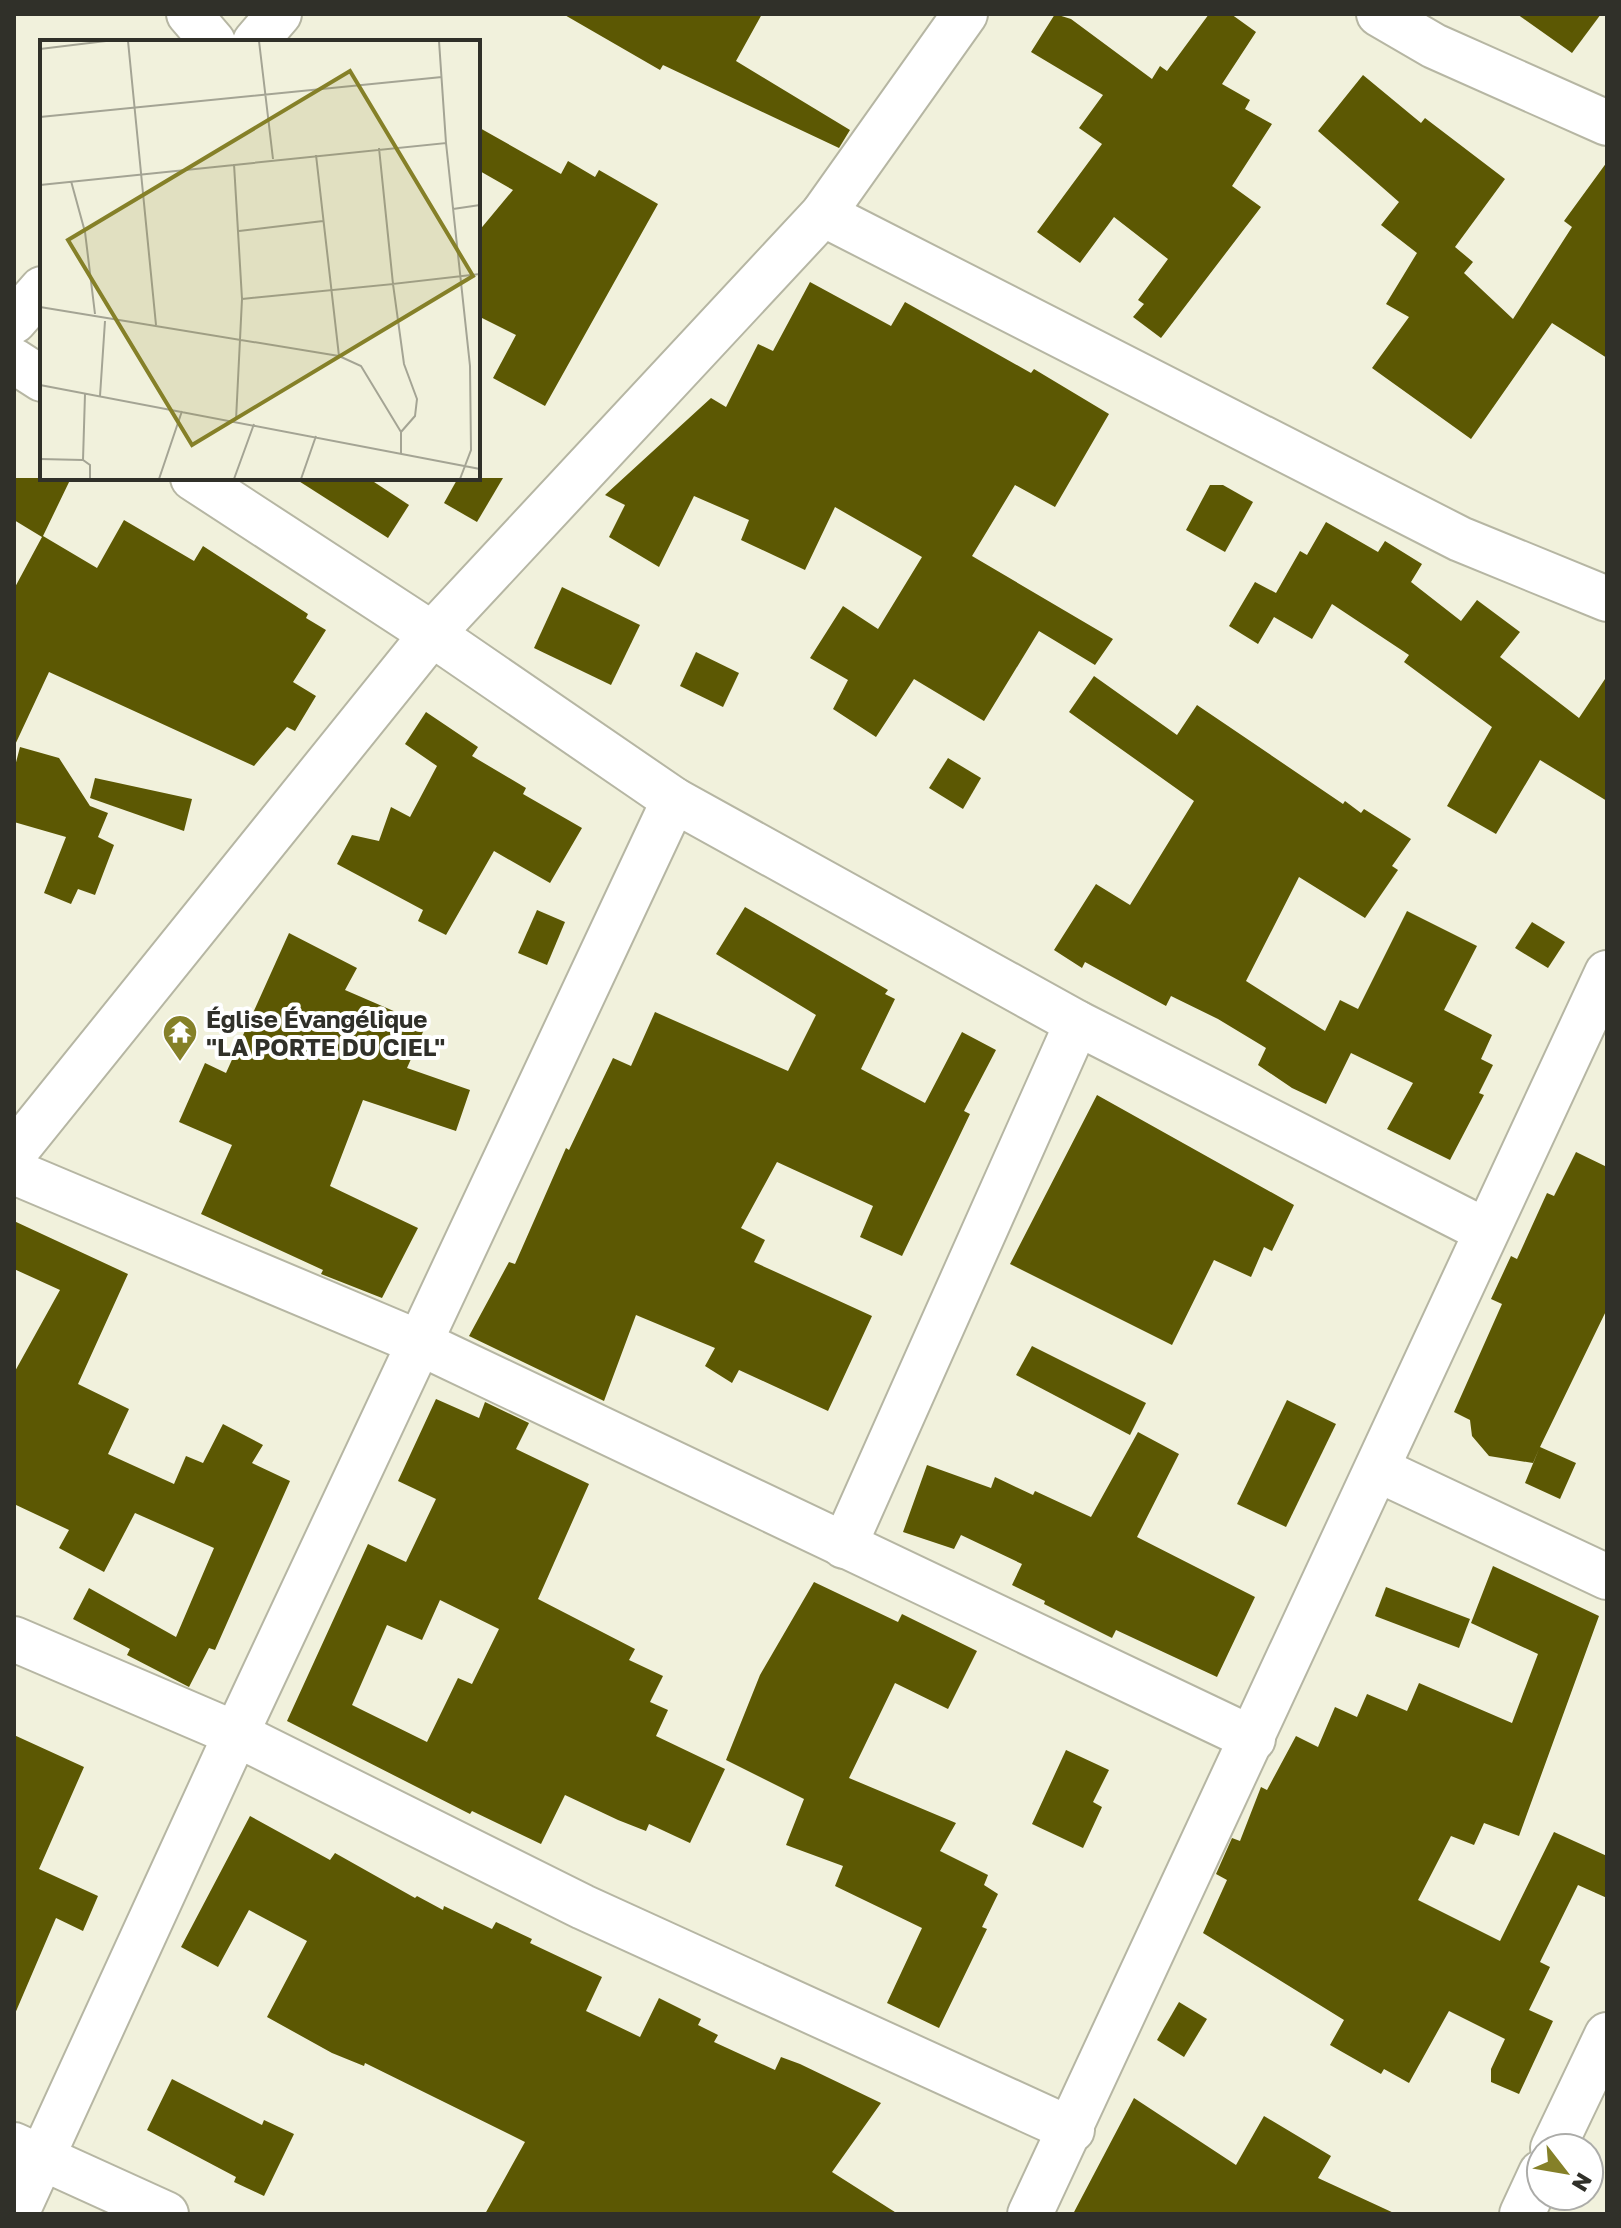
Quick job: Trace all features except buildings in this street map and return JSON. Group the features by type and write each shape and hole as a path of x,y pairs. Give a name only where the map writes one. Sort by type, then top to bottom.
{"street":[{"path":"189,14 211,40"},
{"path":"257,40 279,14"},
{"path":"14,1153 432,634 823,214 965,14"},
{"path":"1379,14 1434,46 1607,123"},
{"path":"823,214 1460,539 1607,599"},
{"path":"14,321 40,291"},
{"path":"14,361 40,378"},
{"path":"196,480 432,634 674,800 1077,1023 1486,1231"},
{"path":"16,2214 28,2152 236,1734 674,800"},
{"path":"1030,2214 1379,1470 1486,1231 1607,973"},
{"path":"844,1546 1077,1023"},
{"path":"14,1172 420,1343 1253,1739"},
{"path":"1379,1470 1607,1577"},
{"path":"14,1639 236,1734 612,1920 1072,2130"},
{"path":"1561,2132 1607,2035"},
{"path":"28,2152 166,2214"}],"place":[{"name":"Église Évangélique \"LA PORTE DU CIEL\"","path":"180,1063"}]}
